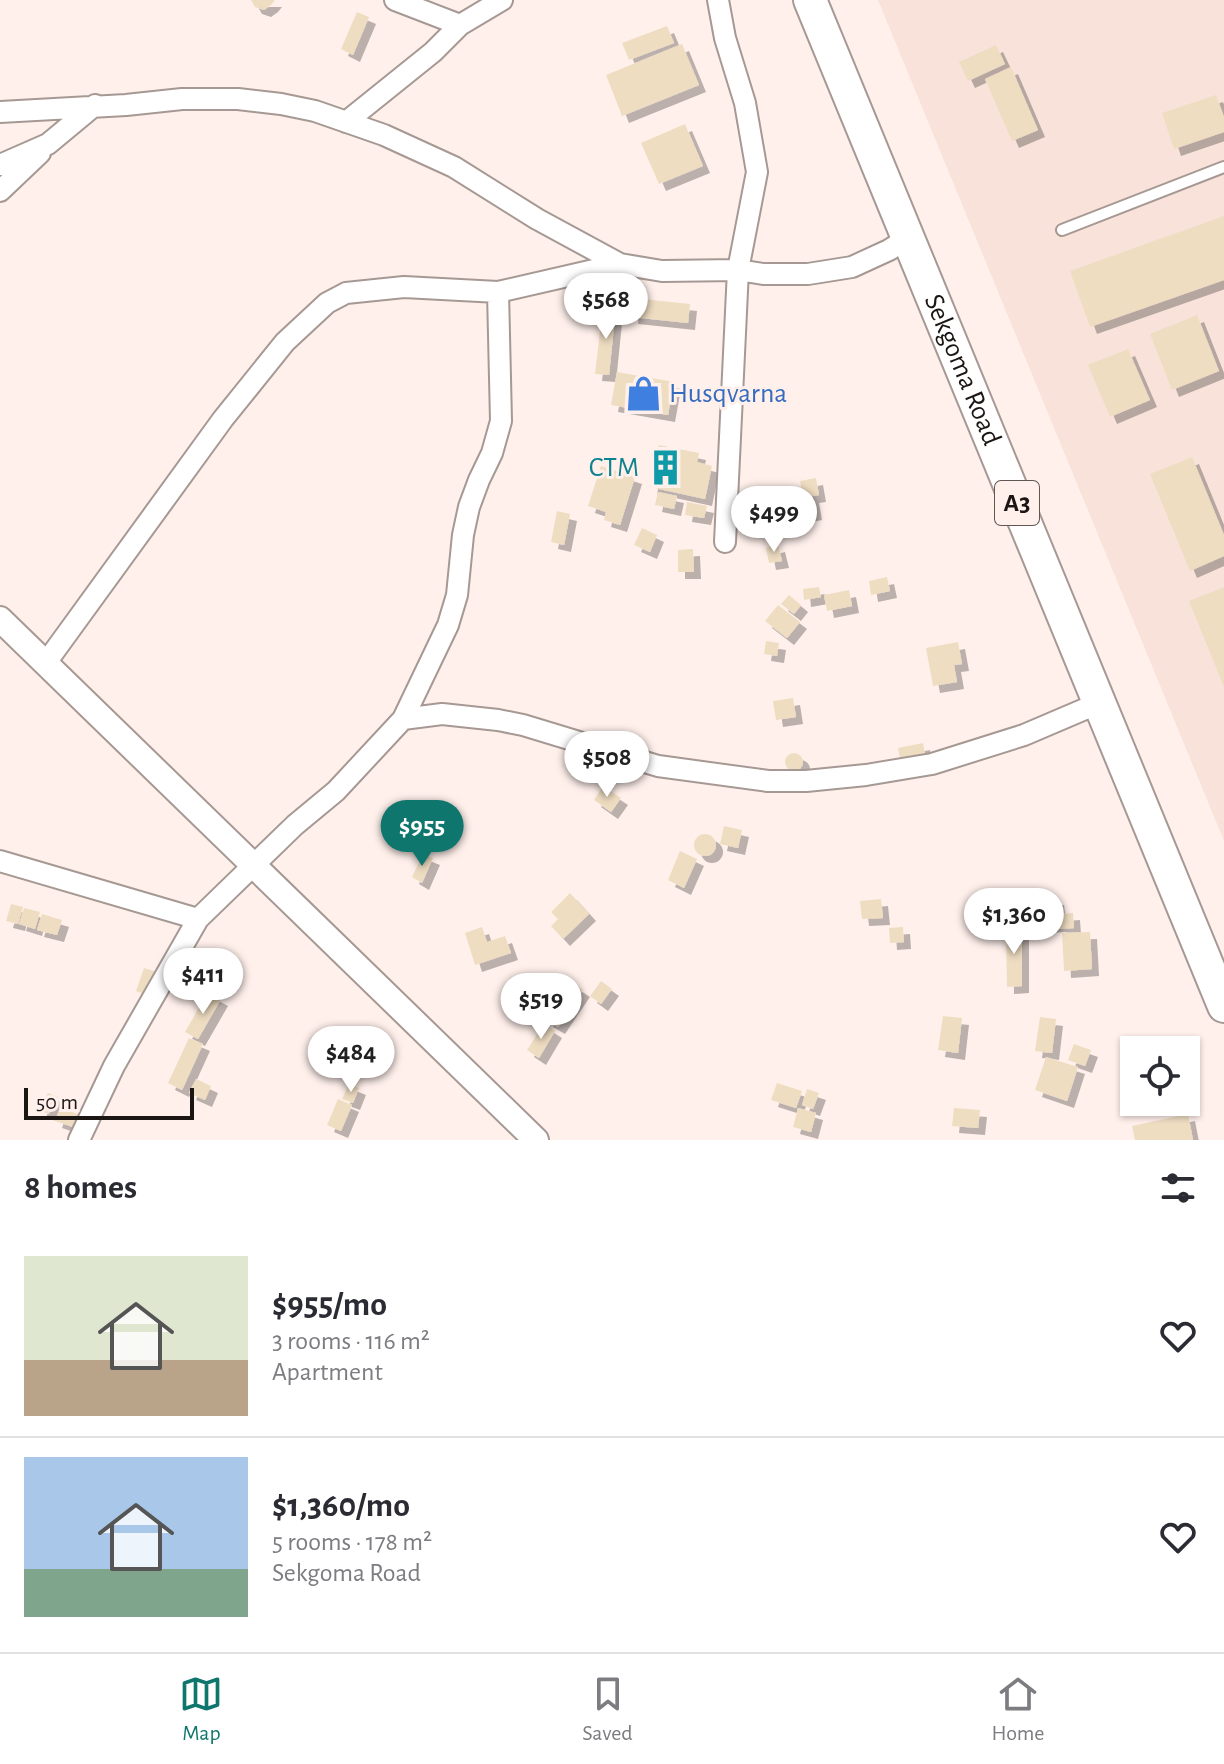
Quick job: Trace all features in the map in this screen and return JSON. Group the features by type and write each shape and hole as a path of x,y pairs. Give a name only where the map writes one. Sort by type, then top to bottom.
{"highway":[{"name":"Sekgoma Road","path":"810,0 1224,1006"}],"street":[{"path":"395,0 460,25"},
{"path":"346,122 433,52 460,25 502,0"},
{"path":"718,0 725,38 745,103 757,172 738,270 725,542"},
{"path":"0,112 182,99 238,99 315,111 384,135 454,167 537,219 620,264 662,271 738,270 763,274 808,274 852,267 908,238"},
{"path":"0,191 48,144 95,105"},
{"path":"0,165 48,144"},
{"path":"45,664 223,419 285,342 327,303 346,293 404,287 498,292 620,264"},
{"path":"79,1140 114,1066 198,919 295,825 336,791 403,719 448,625 457,595 469,507 492,453 501,421 498,292"},
{"path":"0,619 536,1140"},
{"path":"403,719 442,714 498,720 658,766 768,781 806,781 932,764 1024,735 1099,703"},
{"path":"0,861 198,919"}],"lane":[{"path":"1062,230 1224,167"}],"shaded area":[{"path":"878,0 1224,0 1224,841"}],"building":[{"path":"251,0 275,0 264,10 255,7"},
{"path":"357,12 369,17 353,55 341,49"},
{"path":"667,26 674,43 629,60 622,43"},
{"path":"682,44 699,85 622,116 606,75"},
{"path":"996,45 1005,64 968,81 959,62"},
{"path":"1011,67 1038,130 1012,141 985,79"},
{"path":"1216,95 1224,117 1224,132 1174,149 1162,113"},
{"path":"685,124 703,166 659,184 641,143"},
{"path":"1224,216 1224,280 1090,327 1070,271"},
{"path":"633,298 690,304 688,323 631,317"},
{"path":"603,306 616,307 609,375 595,374"},
{"path":"1197,315 1219,371 1172,390 1150,334"},
{"path":"1128,349 1150,400 1110,417 1088,365"},
{"name":"Husqvarna","path":"617,372 674,382 668,415 611,405"},
{"path":"659,445 699,453 697,462 712,466 705,499 650,487"},
{"path":"1192,457 1224,535 1224,556 1190,571 1150,474"},
{"path":"601,466 635,477 620,525 604,520 606,512 588,506"},
{"path":"816,478 819,495 812,496 815,513 801,516 797,499 803,498 800,481"},
{"path":"658,492 677,496 674,509 655,505"},
{"path":"687,502 707,506 704,518 685,515"},
{"path":"557,511 570,514 564,545 551,542"},
{"path":"642,528 657,535 650,552 634,545"},
{"path":"778,545 782,561 769,563 766,548"},
{"path":"693,549 694,572 678,572 678,550"},
{"path":"887,577 890,591 871,595 869,581"},
{"path":"819,587 821,597 804,600 803,589"},
{"path":"1224,587 1224,687 1189,601"},
{"path":"849,590 852,606 827,611 824,595"},
{"path":"789,595 801,605 794,614 781,604"},
{"path":"778,605 800,622 787,638 765,621"},
{"path":"766,641 779,643 777,656 764,654"},
{"path":"958,642 962,664 954,665 957,682 933,686 926,648"},
{"path":"793,698 796,717 776,720 773,701"},
{"path":"923,743 926,759 901,764 898,748"},
{"path":"794,753 803,762 794,771 785,762"},
{"path":"603,786 621,798 611,812 594,800"},
{"path":"724,826 742,830 738,848 720,844"},
{"path":"705,834 713,837 716,845 713,853 705,856 697,853 694,845 697,837"},
{"path":"680,851 697,859 684,888 668,880"},
{"path":"423,854 433,858 422,883 412,877"},
{"path":"570,893 589,914 563,939 551,926 558,919 551,912"},
{"path":"1057,898 1059,914 1073,913 1074,928 1044,926 1041,899"},
{"path":"881,899 883,918 862,919 860,901"},
{"path":"11,904 23,907 18,924 6,921"},
{"path":"24,908 40,912 35,929 19,924"},
{"path":"42,914 62,920 57,935 37,930"},
{"path":"1006,926 1022,926 1022,986 1007,987"},
{"path":"482,927 487,942 505,936 511,953 475,965 465,933"},
{"path":"903,927 904,942 890,943 889,928"},
{"path":"1090,932 1092,969 1064,971 1062,933"},
{"path":"144,968 157,972 149,996 136,991"},
{"path":"601,981 612,989 601,1004 590,996"},
{"path":"571,982 583,990 558,1027 546,1020"},
{"path":"208,992 221,999 198,1039 185,1032"},
{"path":"943,1016 962,1018 958,1053 938,1050"},
{"path":"1040,1017 1056,1019 1052,1053 1035,1051"},
{"path":"544,1024 555,1031 539,1058 527,1050"},
{"path":"189,1038 203,1044 182,1090 168,1083"},
{"path":"1074,1044 1091,1050 1085,1066 1068,1060"},
{"path":"1046,1057 1078,1067 1067,1101 1035,1090"},
{"path":"196,1079 211,1086 205,1100 189,1093"},
{"path":"777,1083 802,1091 796,1108 771,1100"},
{"path":"349,1084 359,1088 353,1103 342,1099"},
{"path":"807,1089 819,1093 813,1109 802,1105"},
{"path":"48,1093 58,1097 49,1114 39,1110"},
{"path":"338,1099 352,1105 341,1131 327,1125"},
{"path":"60,1108 78,1114 73,1127 55,1121"},
{"path":"798,1108 816,1113 811,1132 793,1127"},
{"path":"954,1108 980,1110 978,1128 952,1126"},
{"path":"1188,1116 1193,1140 1135,1140 1132,1126"}],"place":[{"name":"Husqvarna","path":"643,394"},
{"name":"CTM","path":"665,468"}]}
